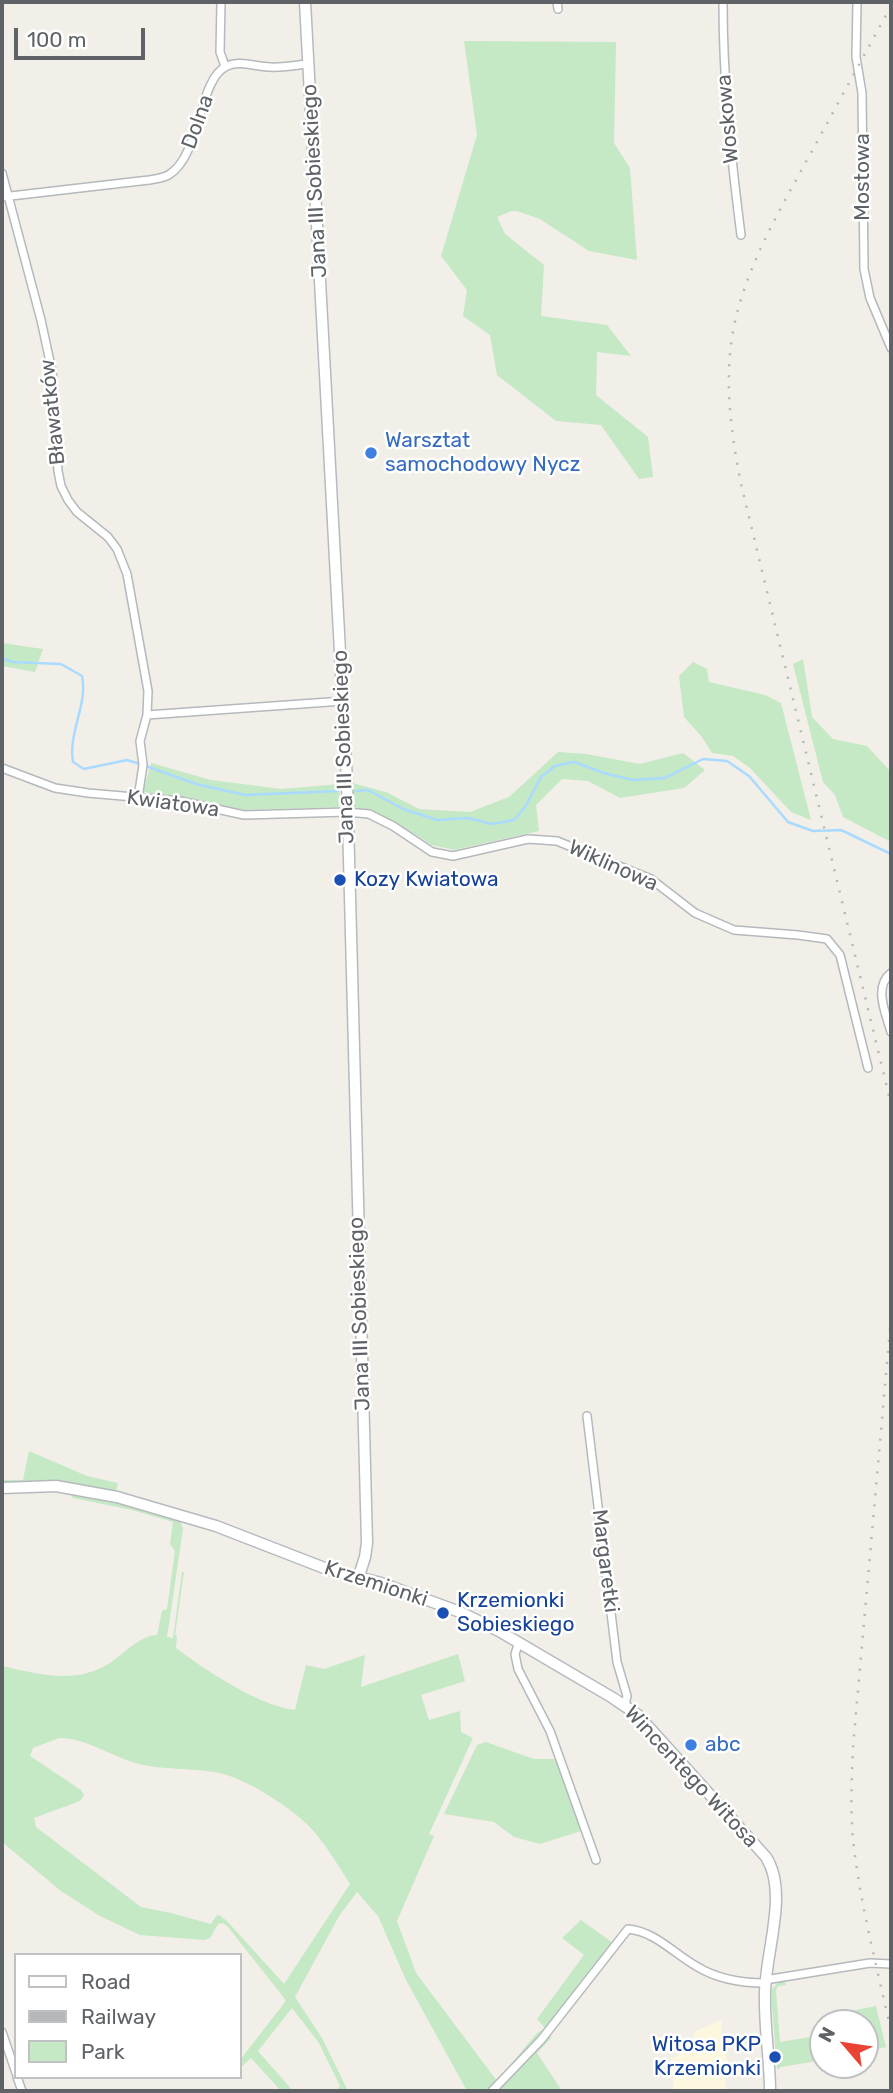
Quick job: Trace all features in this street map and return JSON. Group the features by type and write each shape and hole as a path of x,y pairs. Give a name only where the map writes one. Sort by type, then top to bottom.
{"street":[{"path":"221,2 220,52 225,66 236,64 271,67 308,64"},
{"name":"Jana III Sobieskiego","path":"306,2 347,782 367,1543 359,1576"},
{"name":"Woskowa","path":"723,2 727,126 741,235"},
{"name":"Mostowa","path":"857,2 856,57 861,76 863,106 864,270 870,298 891,348"},
{"name":"Dolna","path":"5,197 149,180 170,174 186,156 211,87 225,66"},
{"name":"Bławatków","path":"2,173 5,197 52,371 61,486 77,512 108,537 127,574 148,691 147,715 140,741 143,765 138,798"},
{"path":"147,715 343,701"},
{"name":"Kwiatowa","path":"2,768 55,788 180,801 244,815 348,812"},
{"name":"Wiklinowa","path":"348,812 369,814 393,826 432,852 453,856 528,839 557,841 651,878 695,913 734,930 827,939 840,955 868,1068"},
{"path":"891,973 882,987 882,999 891,1032"},
{"name":"Margaretki","path":"587,1416 617,1662 627,1696 625,1705"},
{"name":"Krzemionki","path":"2,1488 68,1487 117,1497 216,1526 327,1569 359,1576 460,1612 519,1642"},
{"path":"519,1642 515,1654 518,1669 551,1731 596,1860"},
{"name":"Wincentego Witosa","path":"519,1642 625,1705 648,1725 772,1866 776,1897 765,1982 770,2091"},
{"path":"492,2091 541,2040 628,1929 659,1940 698,1967 720,1977 741,1982 765,1982 870,1964 891,1964"},
{"path":"2,2032 14,2069"}],"shaded area":[{"path":"722,2020 721,2035 728,2063 728,2071 724,2072 727,2091 674,2091 671,2059 684,2052 696,2031"}],"green space":[{"path":"464,41 616,42 614,143 630,168 637,260 589,251 540,219 517,211 497,217 505,234 544,265 541,316 607,325 631,356 597,352 596,395 648,437 653,477 639,479 601,425 556,421 497,375 490,335 463,316 467,290 441,256 477,135"},
{"path":"2,643 43,649 35,672 2,666"},
{"path":"803,659 812,717 833,739 867,746 891,772 891,842 843,817 835,795 823,782 793,664"},
{"path":"693,662 707,669 709,682 765,695 781,703 811,820 791,812 750,768 733,756 712,753 684,717 679,676"},
{"path":"558,752 640,764 683,753 705,770 684,788 620,798 588,781 562,779 536,805 539,831 454,850 432,845 372,810 353,807 352,783 386,792 419,809 470,812 509,797"},
{"path":"151,763 211,780 281,789 340,784 339,807 245,810 143,792"},
{"path":"29,1451 87,1476 118,1483 116,1493 68,1483 2,1483 2,1480 23,1480"},
{"path":"70,1493 92,1496 180,1520 183,1529 167,1637 173,1638 184,1572 175,1635 176,1648 217,1676 265,1702 295,1710 306,1665 324,1669 365,1655 361,1687 458,1654 465,1681 421,1695 429,1720 460,1711 461,1732 473,1738 429,1834 434,1836 397,1921 416,1973 497,2081 537,2033 545,2028 537,2019 584,1955 562,1938 581,1920 613,1943 555,2019 488,2091 467,2091 406,1980 378,1916 357,1892 339,1916 295,1997 322,2038 348,2091 335,2091 340,2086 319,2043 292,2008 258,2051 293,2091 281,2091 251,2058 242,2066 242,2057 285,1999 228,1927 223,1923 218,1924 210,1938 204,1940 140,1935 100,1916 61,1891 2,1842 2,1666 57,1676 84,1674 110,1663 138,1642 157,1635 162,1611 167,1609 175,1551 170,1544 173,1522 132,1510 73,1498","holes":["59,1738 80,1741 139,1764 214,1772 240,1780 270,1796 317,1835 350,1884 284,1984 219,1915 211,1924 141,1907 36,1827 34,1818 80,1801 84,1795 81,1790 30,1756 33,1748"]},
{"path":"486,1742 534,1759 556,1759 581,1831 540,1844 514,1837 494,1822 444,1814 477,1745"},
{"path":"778,1982 785,1982 786,1985 778,1986 776,1990 780,2042 809,2037 809,2062 777,2070 772,1990"},
{"path":"879,2018 886,2047 879,2049"},
{"path":"548,2036 552,2037 537,2053 562,2091 495,2091"}],"waterway":[{"path":"2,658 12,662 61,664 82,676 82,697 73,740 73,762 84,769 127,760 140,764"},
{"path":"356,791 368,790 403,809 437,820 468,818 492,824 514,820 525,807 541,777 555,766 574,762 632,780 665,778 703,759 727,761 749,776 788,822 813,831 841,830 891,854"},
{"path":"146,766 196,784 245,795 338,791"}],"railway":[{"path":"891,6 763,243 738,308 729,369 732,427 741,484 891,1104"},
{"path":"891,1318 853,1747 851,1804 860,1887 891,2031"}],"place":[{"name":"Warsztat samochodowy Nycz","path":"371,453"},
{"name":"Kozy Kwiatowa","path":"340,880"},
{"name":"Krzemionki Sobieskiego","path":"443,1613"},
{"name":"abc","path":"691,1745"},
{"name":"Witosa PKP Krzemionki","path":"775,2057"}]}
